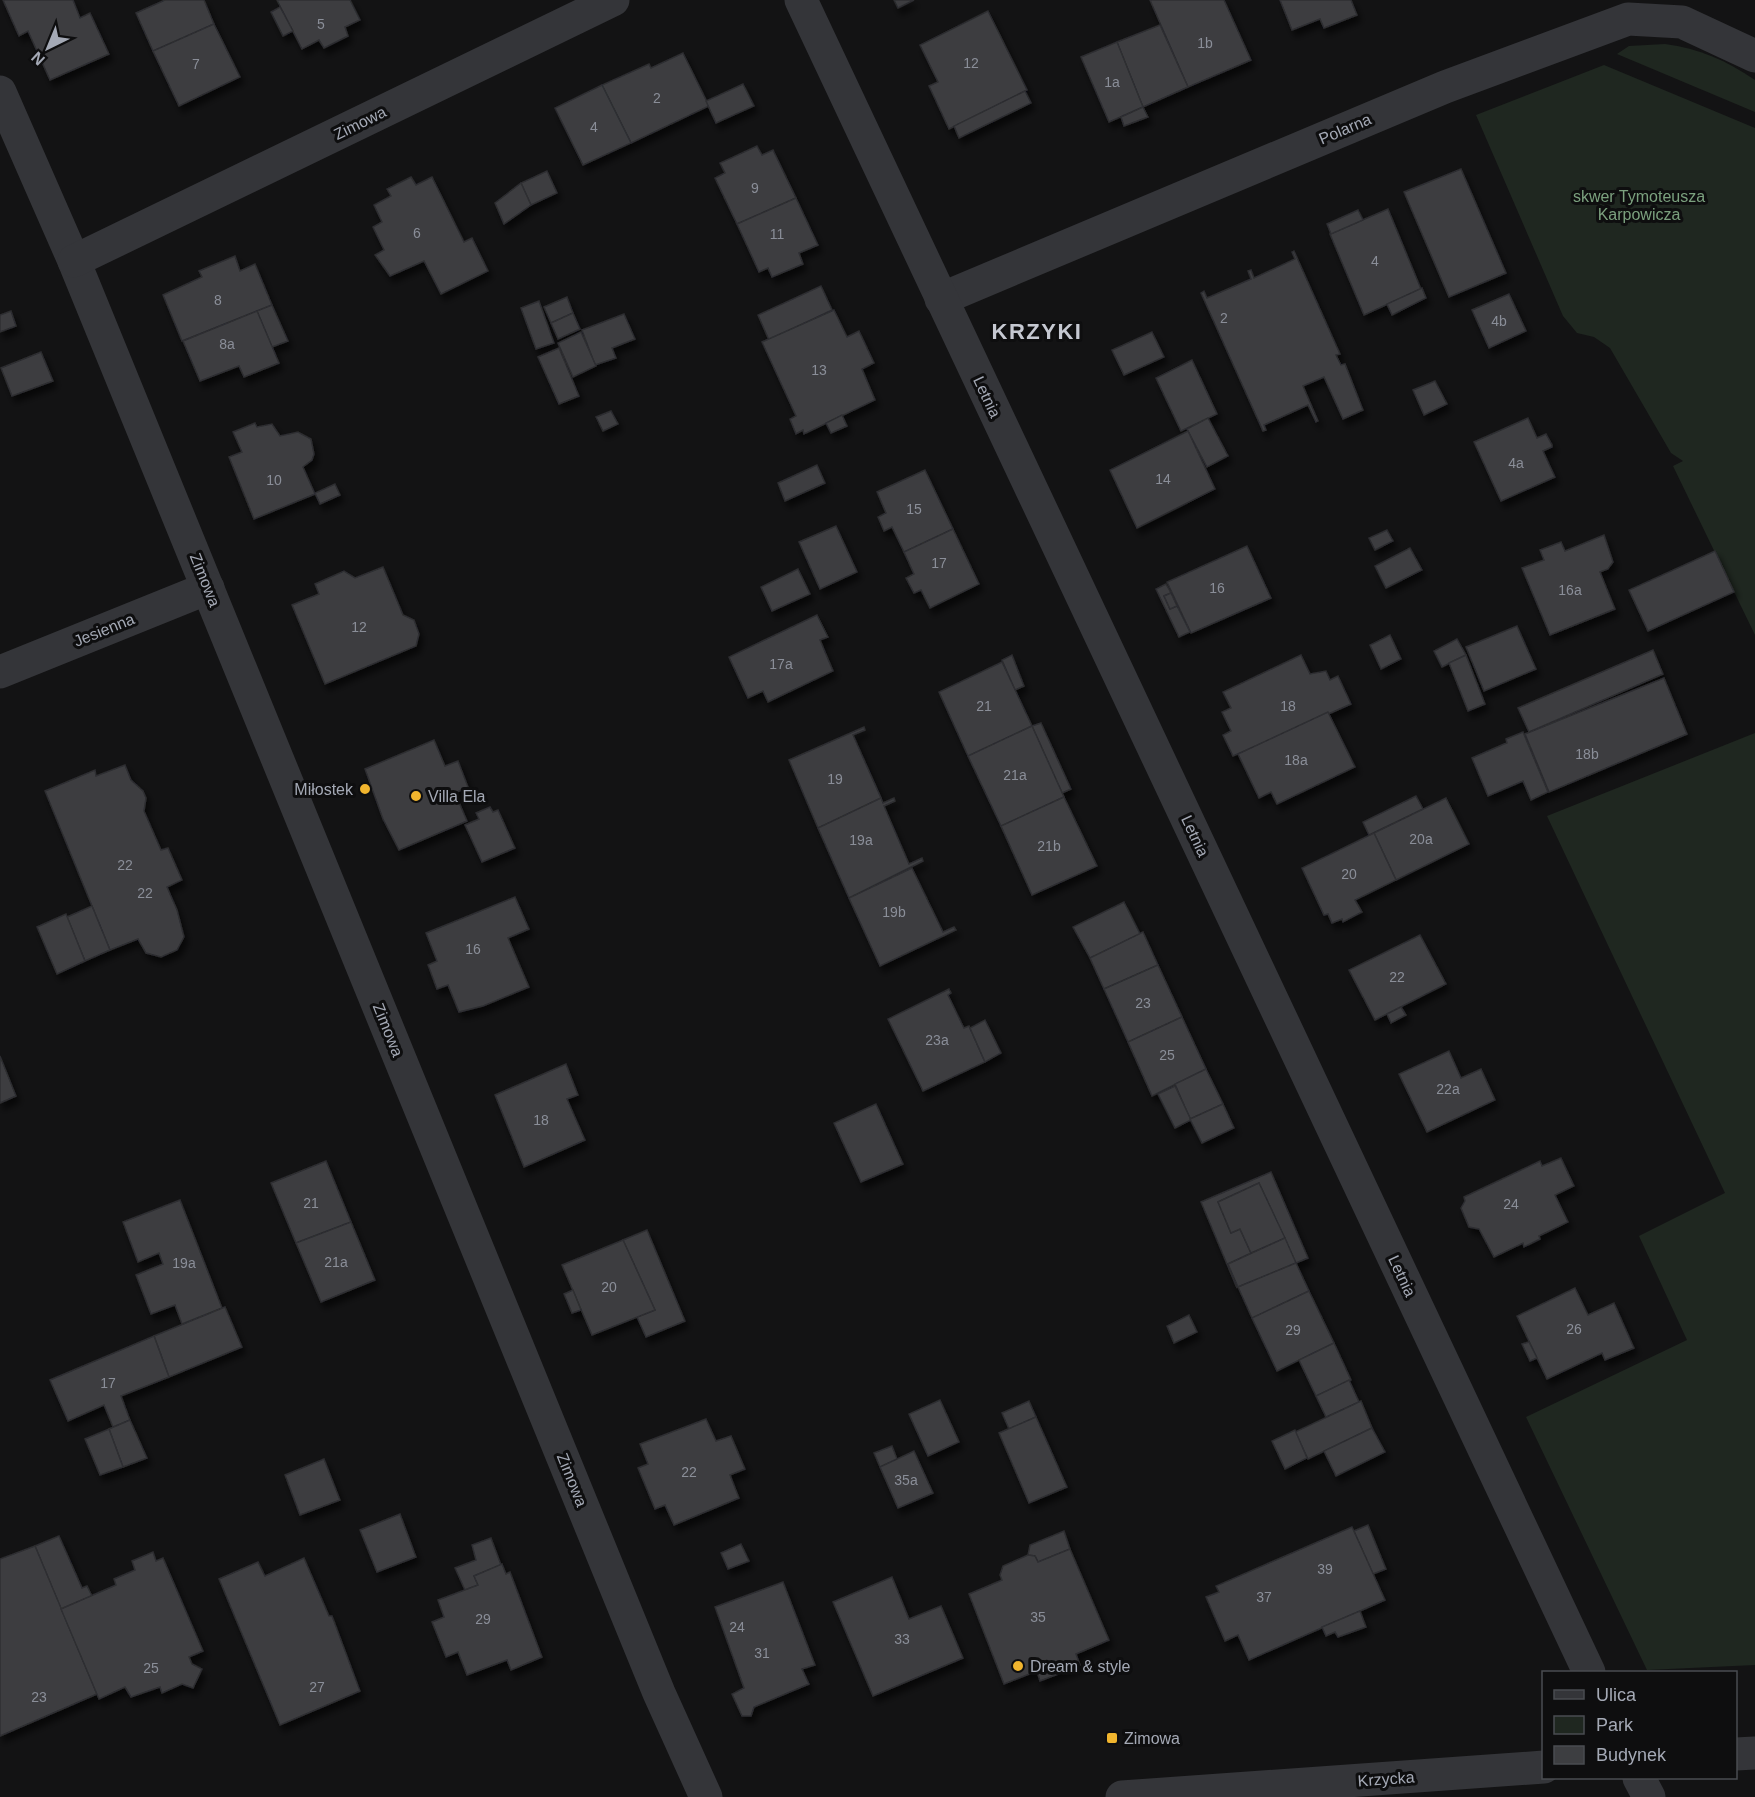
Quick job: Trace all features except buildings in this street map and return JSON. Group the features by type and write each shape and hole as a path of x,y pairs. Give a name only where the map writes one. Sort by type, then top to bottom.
{"street":[{"name":"Zimowa","path":"74,261 613,0"},
{"name":"Letnia","path":"801,0 1589,1671"},
{"name":"Polarna","path":"941,299 1445,87 1628,19 1682,22 1755,56"},
{"name":"Zimowa","path":"0,92 74,261 659,1693 706,1797"},
{"name":"Jesienna","path":"0,672 208,588"},
{"path":"1737,1754 1755,1753"},
{"name":"Krzycka","path":"1122,1797 1542,1767"},
{"path":"1640,1779 1649,1797"}],"green space":[{"path":"1665,44 1712,56 1755,80 1755,112 1617,54 1629,46"},
{"name":"skwer Tymoteusza Karpowicza","path":"1604,65 1755,128 1755,635 1673,466 1683,461 1671,453 1610,348 1594,337 1577,333 1563,316 1476,115"},
{"path":"1755,733 1755,1665 1647,1670 1526,1417 1687,1340 1639,1236 1725,1193 1547,816"}],"place":[{"name":"Miłostek","path":"365,789"},
{"name":"Villa Ela","path":"416,796"},
{"name":"Dream & style","path":"1018,1666"},
{"name":"Zimowa","path":"1112,1738"}],"district":[{"name":"KRZYKI","path":"1037,331"}]}
